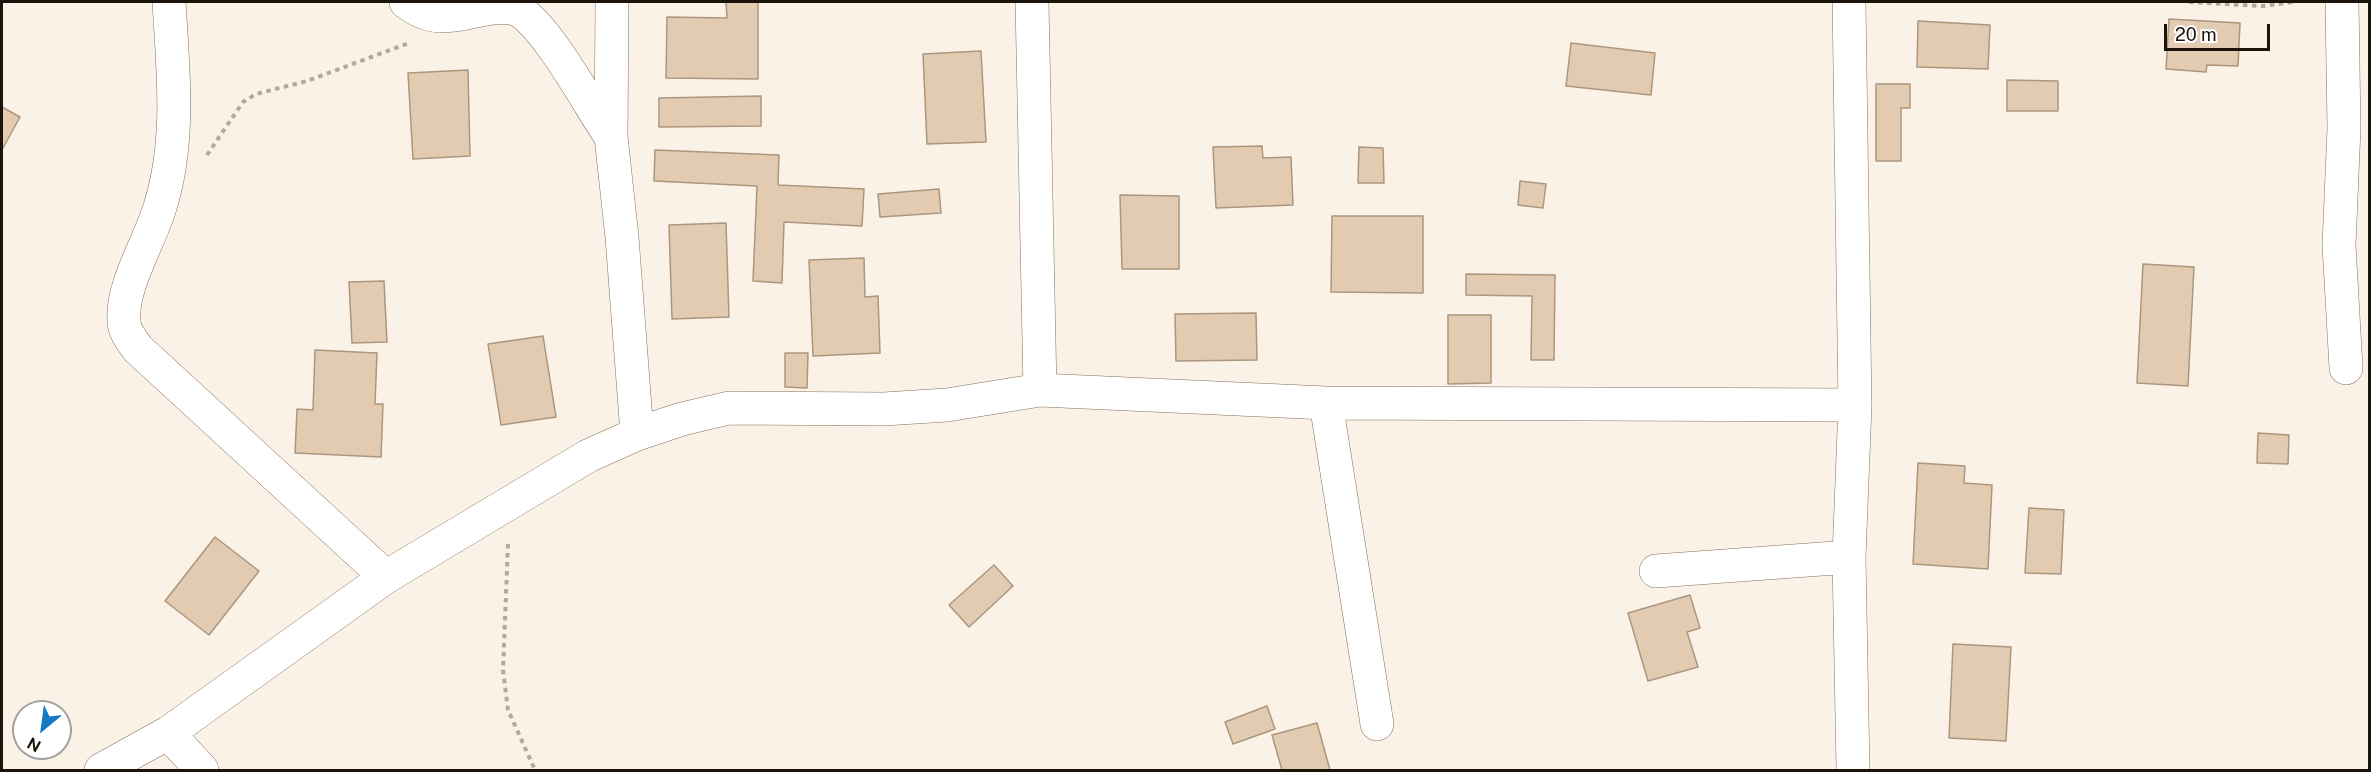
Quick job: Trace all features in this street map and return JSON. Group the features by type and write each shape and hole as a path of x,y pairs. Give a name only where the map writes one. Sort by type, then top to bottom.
{"street":[{"path":"169,2 175,121 169,169 160,207 129,291 124,323 138,349 386,577"},
{"path":"406,2 439,15 454,14 484,5 503,5 518,10 546,39 611,137"},
{"path":"612,2 611,137 622,237 637,434"},
{"path":"1032,2 1040,390"},
{"path":"1849,2 1855,405 1849,556 1853,771"},
{"path":"2342,2 2344,129 2339,245 2346,368"},
{"path":"101,771 168,733 386,577 588,456 637,434 682,419 729,408 884,409 947,405 1040,390 1326,403 1855,405"},
{"path":"1326,403 1377,724"},
{"path":"1656,571 1849,556"},
{"path":"168,733 202,771"}],"path":[{"path":"2189,2 2263,6 2293,2"},
{"path":"201,164 243,102 256,93 307,81 406,45 454,14"},
{"path":"508,504 508,593 504,670 508,710 536,771"}],"building":[{"path":"726,2 758,2 758,79 666,78 667,17 727,18"},
{"path":"2169,19 2240,23 2238,66 2207,65 2206,72 2166,69"},
{"path":"1918,21 1990,25 1988,69 1917,67"},
{"path":"1571,43 1655,53 1651,95 1566,86"},
{"path":"981,51 986,142 927,144 923,54"},
{"path":"468,70 470,156 413,159 408,73"},
{"path":"2007,80 2058,81 2058,111 2007,111"},
{"path":"1876,84 1910,84 1910,108 1901,108 1901,161 1876,161"},
{"path":"761,96 761,126 659,127 659,98"},
{"path":"2,107 20,117 2,150"},
{"path":"1262,146 1263,158 1291,157 1293,205 1216,208 1213,147"},
{"path":"1359,147 1383,148 1384,183 1358,183"},
{"path":"655,150 779,155 778,185 864,189 862,226 784,222 782,283 753,281 757,186 654,181"},
{"path":"1520,181 1546,184 1543,208 1518,205"},
{"path":"939,189 941,213 880,217 878,194"},
{"path":"1120,195 1179,196 1179,269 1122,269"},
{"path":"1332,216 1423,216 1423,293 1331,292"},
{"path":"726,223 729,317 672,319 669,225"},
{"path":"864,258 865,297 878,296 880,353 813,356 809,260"},
{"path":"2143,264 2194,267 2188,386 2137,383"},
{"path":"1466,274 1555,275 1554,360 1531,360 1532,296 1466,295"},
{"path":"384,281 387,342 352,343 349,282"},
{"path":"1256,313 1257,360 1176,361 1175,314"},
{"path":"1448,315 1491,315 1491,383 1448,384"},
{"path":"543,336 556,417 501,425 488,344"},
{"path":"315,350 377,353 375,404 383,404 381,457 295,453 297,409 313,410"},
{"path":"785,353 808,353 807,388 785,387"},
{"path":"2258,433 2289,435 2288,464 2257,463"},
{"path":"1918,463 1965,466 1964,483 1992,485 1988,569 1913,564"},
{"path":"2029,508 2064,510 2061,574 2025,573"},
{"path":"215,537 259,571 209,635 165,601"},
{"path":"994,565 1013,586 969,627 949,605"},
{"path":"1690,595 1700,628 1687,632 1698,667 1648,681 1628,613"},
{"path":"1953,644 2011,647 2006,741 1949,738"},
{"path":"1267,706 1275,729 1233,744 1225,722"},
{"path":"1317,723 1330,770 1282,770 1272,735"}]}
